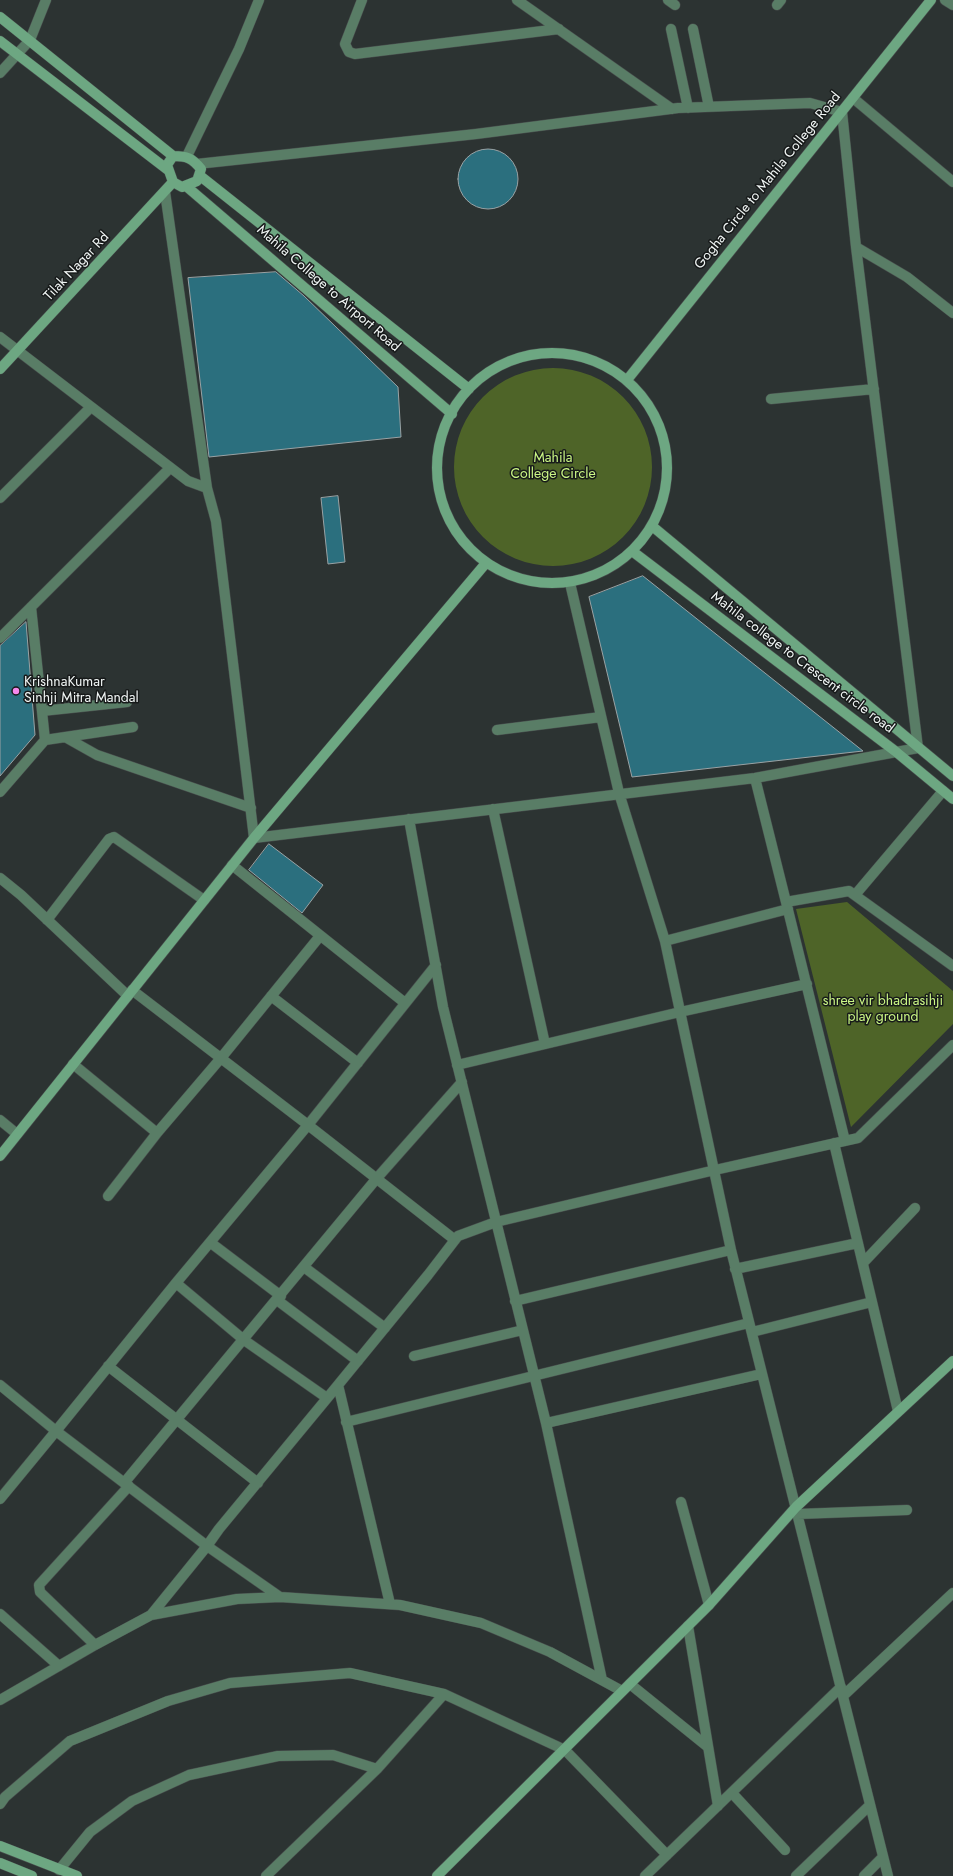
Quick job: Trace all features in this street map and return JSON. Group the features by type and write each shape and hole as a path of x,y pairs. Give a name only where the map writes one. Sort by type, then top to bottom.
{"main road":[{"name":"Gogha Circle to Mahila College Road","path":"627,380 931,0"},
{"path":"0,17 173,156 186,156 196,164 201,169 197,182 182,187 173,182 168,170 168,165 173,156"},
{"path":"0,41 16,55 168,170"},
{"name":"Mahila College to Airport Road","path":"199,175 469,389"},
{"name":"Tilak Nagar Rd","path":"0,369 173,182"},
{"name":"Mahila College to Airport Road","path":"186,186 452,414"},
{"path":"559,353 595,361 627,380 652,408 666,442 668,480 659,516 638,547 607,571 570,583 540,584 512,577 486,563 459,538 442,504 436,468 442,430 460,398 469,389 487,372 522,357 559,353"},
{"name":"Mahila college to Crescent circle road","path":"652,526 953,776"},
{"name":"Mahila college to Crescent circle road","path":"632,551 895,752 953,799"},
{"path":"0,1156 254,838 486,563"},
{"path":"436,1876 565,1750 709,1605 797,1511 898,1411 953,1361"},
{"path":"0,1846 77,1876"},
{"path":"0,1863 30,1876"}],"street":[{"path":"0,73 30,40 46,0"},
{"path":"186,156 238,48 259,0"},
{"path":"362,0 345,44 349,52 355,54 559,30"},
{"path":"517,0 528,3 559,30 672,109"},
{"path":"945,0 953,5"},
{"path":"671,29 688,108"},
{"path":"693,29 709,107"},
{"path":"853,98 953,182"},
{"path":"165,192 207,488 216,521 254,838 618,793 755,778 918,748 856,247 842,112 810,103 672,109 476,134 196,164"},
{"path":"856,247 907,277 953,313"},
{"path":"0,337 90,408 170,468 188,481 207,488"},
{"path":"771,399 874,389"},
{"path":"0,498 90,408"},
{"path":"0,638 170,468"},
{"path":"570,583 618,793 665,941 731,1250 888,1876"},
{"path":"31,607 45,740"},
{"path":"42,711 127,702"},
{"path":"497,730 601,717"},
{"path":"0,792 45,740 133,727"},
{"path":"65,737 96,755 251,808"},
{"path":"755,778 845,1140"},
{"path":"855,895 943,790"},
{"path":"493,809 545,1044"},
{"path":"409,819 443,1007 546,1423 602,1680"},
{"path":"47,920 112,837 117,838 204,900"},
{"path":"232,865 405,1003"},
{"path":"0,878 130,993 221,1058 455,1240"},
{"path":"665,941 787,905 849,892 953,966"},
{"path":"108,1196 320,936"},
{"path":"0,1499 176,1283 211,1243 308,1125 436,965"},
{"path":"458,1065 680,1012 807,984"},
{"path":"271,996 358,1063"},
{"path":"151,1615 219,1529 385,1328 458,1236 496,1222 858,1138 953,1045"},
{"path":"73,1064 158,1133"},
{"path":"95,1644 40,1592 39,1585 126,1485 176,1420 279,1298 377,1178 462,1082"},
{"path":"0,1120 17,1134"},
{"path":"834,1143 898,1411"},
{"path":"862,1262 915,1208"},
{"path":"211,1243 358,1361"},
{"path":"736,1269 858,1243"},
{"path":"515,1300 731,1250"},
{"path":"304,1267 385,1328"},
{"path":"176,1283 244,1340 327,1398"},
{"path":"346,1422 534,1375 872,1302"},
{"path":"414,1356 522,1330"},
{"path":"108,1366 258,1482"},
{"path":"546,1423 761,1374"},
{"path":"0,1385 56,1431 126,1485 207,1546 280,1597"},
{"path":"338,1385 390,1604"},
{"path":"681,1502 709,1605"},
{"path":"797,1511 907,1510"},
{"path":"645,1876 842,1691 953,1593"},
{"path":"0,1700 95,1644 151,1615 237,1599 280,1597 400,1605 481,1623 550,1652 622,1691"},
{"path":"0,1614 59,1666"},
{"path":"688,1626 718,1806"},
{"path":"0,1804 70,1741 168,1701 230,1683 350,1673 444,1694 565,1750 667,1855"},
{"path":"630,1684 708,1747"},
{"path":"266,1876 377,1768 444,1694"},
{"path":"59,1870 90,1832 132,1800 189,1775 278,1756 333,1755 377,1768"},
{"path":"732,1793 785,1850"},
{"path":"796,1876 870,1805"},
{"path":"864,1876 883,1857"}],"green space":[{"name":"Mahila College Circle","path":"553,368 572,370 591,376 608,385 623,397 635,412 644,429 650,448 652,467 650,486 644,505 635,522 623,537 608,549 591,558 572,564 553,566 534,564 515,558 498,549 483,537 471,522 462,505 456,486 454,467 456,448 462,429 471,412 483,397 498,385 515,376 534,370"},
{"name":"shree vir bhadrasihji play ground","path":"847,902 953,991 953,1024 851,1127 796,909"}],"building":[{"path":"488,149 505,154 513,162 518,179 513,196 505,204 488,209 471,204 463,196 458,179 463,162 471,154"},
{"path":"276,272 304,296 398,387 401,437 209,457 188,278"},
{"path":"338,496 345,562 328,564 321,498"},
{"path":"643,576 863,751 632,777 589,597"},
{"name":"KrishnaKumar Sinhji Mitra Mandal","path":"26,622 35,735 0,776 0,646"},
{"path":"269,844 323,885 302,913 249,870"}],"place":[{"name":"KrishnaKumar Sinhji Mitra Mandal","path":"16,691"}]}
